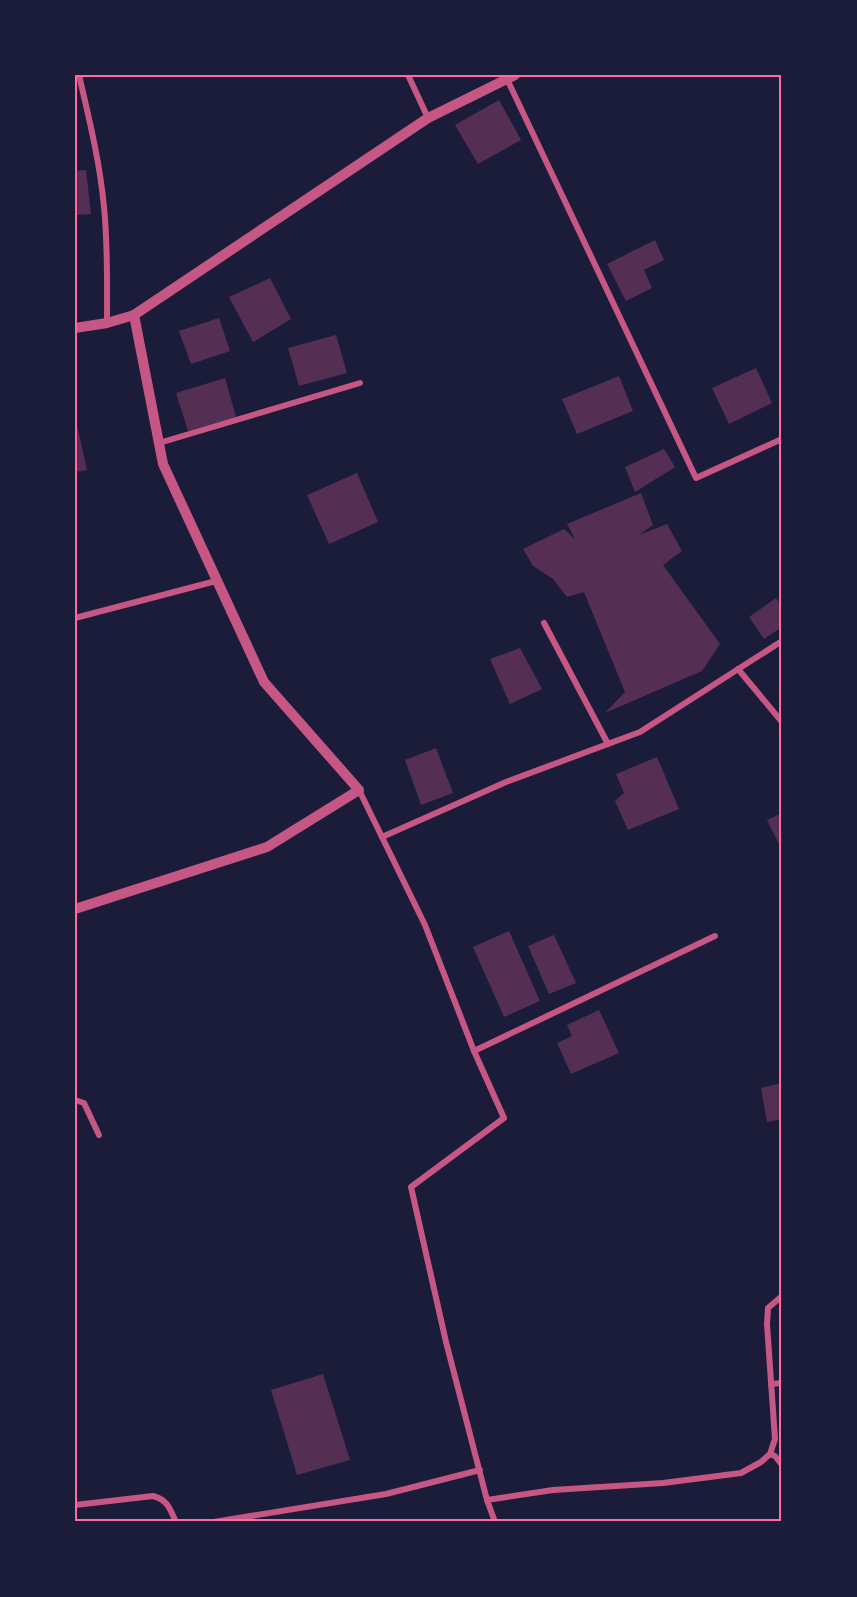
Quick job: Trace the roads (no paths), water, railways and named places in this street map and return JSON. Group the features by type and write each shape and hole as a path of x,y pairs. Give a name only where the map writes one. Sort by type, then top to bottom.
{"street":[{"path":"79,75 104,207 108,259 107,323"},
{"path":"408,75 428,118"},
{"path":"75,328 107,323 134,315 428,118 511,77 696,478 782,439"},
{"path":"134,315 163,464 216,580 264,682 359,790 425,925 474,1051 504,1118 411,1186 446,1342 495,1522"},
{"path":"159,443 360,383"},
{"path":"75,618 216,580"},
{"path":"544,623 608,744"},
{"path":"382,837 506,782 640,732 782,641"},
{"path":"738,669 782,722"},
{"path":"75,909 267,847 359,790"},
{"path":"474,1051 714,936"},
{"path":"75,1100 84,1104 99,1135"},
{"path":"488,1500 553,1490 663,1483 741,1473 761,1462 770,1454 775,1439 766,1324 768,1308 782,1296"},
{"path":"771,1384 782,1383"},
{"path":"770,1454 775,1456 782,1465"},
{"path":"214,1522 386,1494 480,1470"},
{"path":"75,1505 153,1496 162,1499 169,1507 176,1522"}]}
